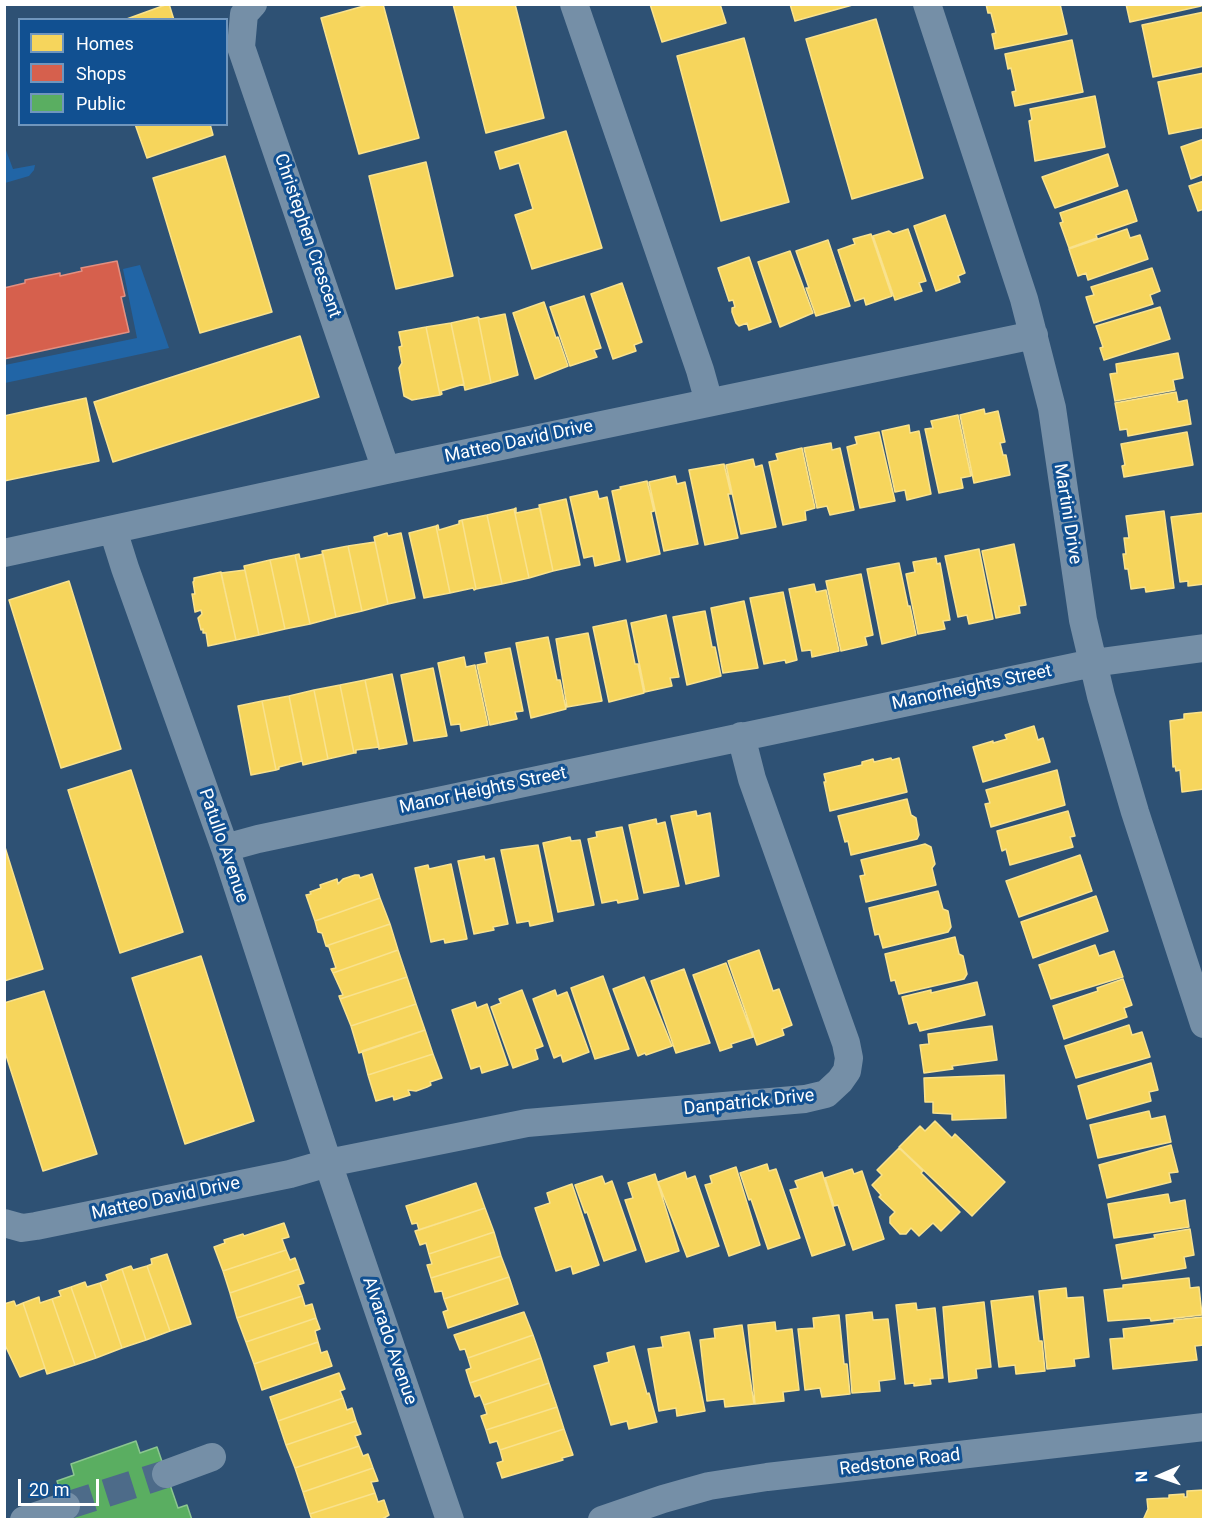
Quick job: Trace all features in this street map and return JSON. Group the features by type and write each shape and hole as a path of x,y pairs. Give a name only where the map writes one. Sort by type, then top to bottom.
{"street":[{"name":"Christephen Crescent","path":"253,4 244,15 241,47 386,470"},
{"path":"574,4 709,402"},
{"name":"Martini Drive","path":"927,4 1020,283 1052,408 1083,621 1093,663 1135,812 1203,1024"},
{"name":"Matteo David Drive","path":"4,553 386,470 1034,335"},
{"name":"Patullo Avenue","path":"113,530 225,848 328,1163"},
{"name":"Manorheights Street","path":"741,736 1093,663 1203,648"},
{"name":"Manor Heights Street","path":"225,848 741,736"},
{"name":"Danpatrick Drive","path":"328,1163 527,1124 816,1098 834,1088 847,1071 849,1058 846,1043 752,779 741,736"},
{"name":"Matteo David Drive","path":"4,1223 22,1228 36,1226 290,1174 328,1163"},
{"name":"Alvarado Avenue","path":"328,1163 450,1520"},
{"name":"Redstone Road","path":"602,1520 709,1486 767,1477 1203,1427"},
{"path":"166,1474 212,1457"},
{"path":"24,1520 66,1506"}],"shaded area":[{"path":"4,145 13,169 35,165 29,176 5,183"},
{"path":"140,265 169,348 5,383 5,365 137,338 123,269"}],"building: Homes":[{"path":"168,4 173,18 130,18"},
{"path":"371,4 383,4 419,138 359,154 321,18"},
{"path":"453,4 515,4 544,118 486,133"},
{"path":"650,4 720,4 726,23 662,42"},
{"path":"790,4 856,4 795,21"},
{"path":"986,4 1060,4 1067,34 995,49 992,34 996,33"},
{"path":"1126,4 1201,4 1201,6 1130,22"},
{"path":"1204,12 1204,66 1153,77 1142,25"},
{"path":"876,19 923,178 852,199 806,39"},
{"path":"744,38 789,202 721,221 677,56"},
{"path":"1072,40 1083,92 1015,106 1012,92 1016,91 1005,54"},
{"path":"1204,73 1204,127 1169,134 1158,82"},
{"path":"1095,96 1105,147 1035,161 1029,121 1032,120 1030,109"},
{"path":"136,126 211,126 213,135 147,158"},
{"path":"566,131 602,248 532,269 515,215 533,209 519,163 500,169 495,152"},
{"path":"1204,139 1204,174 1191,179 1181,147"},
{"path":"1108,154 1118,186 1055,208 1042,177"},
{"path":"225,156 272,312 200,333 153,178"},
{"path":"426,162 453,276 396,289 369,176"},
{"path":"1204,181 1204,209 1198,211 1189,186"},
{"path":"1127,190 1137,221 1096,235 1097,238 1069,248 1060,223 1063,222 1060,213"},
{"path":"945,215 965,273 958,276 960,282 936,291 914,226"},
{"path":"908,229 926,281 919,283 922,291 895,300 873,236 889,231 893,234"},
{"path":"1127,229 1130,238 1140,235 1148,259 1088,280 1086,273 1078,276 1069,249"},
{"path":"871,234 892,296 866,305 864,298 855,301 838,250 855,244 853,239"},
{"path":"828,240 850,306 816,316 796,251"},
{"path":"790,251 813,313 780,327 758,262"},
{"path":"749,257 771,322 749,330 747,323 739,326 736,323 732,312 732,308 735,307 733,300 729,301 718,268"},
{"path":"1152,268 1160,291 1150,295 1153,304 1094,323 1086,297 1094,295 1091,287"},
{"path":"622,283 642,342 634,345 636,351 613,359 591,294"},
{"path":"584,296 601,348 594,350 597,357 570,366 550,307"},
{"path":"544,302 568,366 535,379 513,313"},
{"path":"1160,307 1170,339 1104,360 1100,348 1103,347 1096,326"},
{"path":"505,314 518,375 491,383 478,317 480,319"},
{"path":"478,317 491,383 465,390 451,323"},
{"path":"451,323 464,384 441,391 440,395 426,327"},
{"path":"426,327 440,395 412,400 404,396 399,368 402,363 399,347 402,346 399,332"},
{"path":"300,336 319,397 113,462 94,402"},
{"path":"1178,353 1183,378 1173,380 1175,390 1115,401 1110,374 1117,373 1116,364"},
{"path":"1176,392 1178,402 1187,400 1191,424 1128,436 1127,429 1120,430 1115,403"},
{"path":"86,398 99,461 4,481 4,416"},
{"path":"984,409 985,414 998,411 1005,442 1000,443 1003,455 1006,455 1010,475 974,483 960,415"},
{"path":"958,415 971,476 961,478 963,488 939,493 925,429 933,428 931,421"},
{"path":"909,425 910,433 919,431 931,494 907,500 905,490 895,492 882,431"},
{"path":"879,432 895,501 860,508 847,447 857,444 855,437"},
{"path":"1187,432 1193,465 1124,477 1122,466 1125,465 1121,444"},
{"path":"831,443 832,450 840,448 854,510 830,515 827,506 817,508 804,448"},
{"path":"802,448 815,508 805,511 806,520 783,525 769,462 778,460 776,454"},
{"path":"753,459 755,467 762,465 776,527 741,534 726,465"},
{"path":"724,464 738,538 705,545 689,470"},
{"path":"675,476 677,484 685,482 698,544 664,551 649,482"},
{"path":"647,481 660,554 627,562 612,491"},
{"path":"597,491 599,499 607,497 620,560 595,566 593,556 584,558 570,497"},
{"path":"566,499 580,565 553,571 539,505"},
{"path":"516,508 516,513 540,508 553,571 529,578 514,509"},
{"path":"514,509 529,578 502,584 487,515"},
{"path":"1164,511 1174,588 1146,592 1145,587 1131,589 1123,554 1126,554 1124,538 1129,538 1126,516"},
{"path":"1204,513 1204,584 1188,586 1188,581 1180,582 1171,517"},
{"path":"487,515 502,584 476,589 462,520"},
{"path":"462,520 476,589 450,593 436,526 438,525 439,530 459,524"},
{"path":"436,526 450,593 424,598 409,533"},
{"path":"387,533 388,536 401,533 415,598 388,604 374,537"},
{"path":"375,542 388,604 362,611 348,546"},
{"path":"1014,544 1026,605 1019,606 1020,613 996,618 982,551"},
{"path":"348,546 362,611 336,617 322,551"},
{"path":"979,549 993,619 969,624 967,615 958,617 945,556"},
{"path":"299,554 300,559 323,554 336,617 310,624 295,555"},
{"path":"295,555 310,624 285,629 270,560"},
{"path":"936,558 937,564 940,563 950,620 943,621 945,629 918,634 906,574 915,572 913,562"},
{"path":"270,560 285,629 259,635 244,566"},
{"path":"899,563 916,635 882,644 867,569"},
{"path":"245,570 259,635 236,640 221,573"},
{"path":"221,572 236,640 208,646 206,633 203,633 203,629 201,630 198,618 202,614 201,610 195,612 193,582 194,578"},
{"path":"861,574 873,635 865,637 867,645 841,651 826,581"},
{"path":"69,581 121,749 61,768 9,600"},
{"path":"814,584 816,592 826,590 839,651 812,657 811,650 802,651 789,589"},
{"path":"783,592 797,660 764,664 750,598"},
{"path":"744,601 758,668 723,673 711,608"},
{"path":"705,611 712,647 715,647 721,676 687,685 673,617"},
{"path":"666,615 679,677 670,678 672,686 645,692 631,623"},
{"path":"626,620 644,693 609,702 593,627"},
{"path":"588,633 602,701 567,707 556,639"},
{"path":"548,637 566,709 531,718 516,643"},
{"path":"510,648 523,711 515,712 517,719 490,725 477,665 487,663 485,653"},
{"path":"464,657 466,667 475,665 488,725 461,731 460,724 451,725 438,663"},
{"path":"433,668 447,736 414,741 401,675"},
{"path":"392,674 407,744 379,749 365,680"},
{"path":"365,680 379,747 356,750 354,753 340,685"},
{"path":"340,685 354,753 328,759 314,690"},
{"path":"314,690 328,759 303,765 289,696"},
{"path":"289,696 302,761 279,767 276,770 262,701"},
{"path":"262,701 276,770 251,775 238,706"},
{"path":"1204,712 1204,789 1182,792 1180,770 1176,771 1175,766 1173,767 1170,721 1184,719 1184,714"},
{"path":"1034,726 1038,740 1043,738 1050,762 983,782 973,747 1007,739 1005,735"},
{"path":"891,758 892,760 899,758 907,792 830,811 824,774 862,765 862,762 873,759 874,762"},
{"path":"131,770 183,932 120,953 68,790"},
{"path":"1057,770 1065,805 991,827 985,804 990,803 986,790"},
{"path":"907,799 911,815 916,818 919,835 917,839 851,855 838,816"},
{"path":"696,811 697,816 710,813 719,876 686,884 671,816"},
{"path":"1068,811 1075,836 1070,837 1073,847 1010,865 1006,849 1002,851 997,831"},
{"path":"656,819 657,824 665,822 679,886 644,893 629,825"},
{"path":"622,827 638,899 602,903 588,839 597,837 596,832"},
{"path":"570,837 571,841 580,840 594,905 558,912 543,843"},
{"path":"4,844 43,969 4,981"},
{"path":"925,844 931,847 936,885 866,902 860,876 865,875 861,860"},
{"path":"538,845 553,921 530,926 529,921 517,923 501,850"},
{"path":"1080,855 1092,891 1019,917 1006,881"},
{"path":"484,856 485,860 494,858 508,924 493,927 494,930 474,934 458,861"},
{"path":"451,864 467,939 445,943 444,939 431,942 415,868 428,865 429,869"},
{"path":"372,874 380,898 315,921 306,895 321,888 320,885 337,879 338,884 343,879 355,875 359,875 360,878"},
{"path":"938,891 943,909 948,911 951,927 948,932 883,948 879,934 875,935 869,908"},
{"path":"1096,896 1108,931 1033,958 1021,922"},
{"path":"380,898 390,924 326,946 315,921"},
{"path":"390,924 398,950 333,973 331,969 336,968 329,947 326,946"},
{"path":"955,937 967,974 964,979 899,994 895,980 891,981 885,954"},
{"path":"1095,945 1099,956 1114,951 1123,977 1051,999 1039,965"},
{"path":"398,950 407,977 340,999 339,996 343,995 333,973"},
{"path":"759,950 773,991 779,989 792,1025 782,1029 784,1035 757,1045 728,961"},
{"path":"201,956 254,1121 185,1144 132,978"},
{"path":"726,963 753,1037 731,1044 732,1047 720,1051 693,975"},
{"path":"684,969 710,1043 676,1053 651,981"},
{"path":"603,976 629,1049 595,1059 571,988"},
{"path":"407,977 416,1004 351,1026 340,999"},
{"path":"644,977 672,1046 638,1056 613,989"},
{"path":"1123,979 1132,1005 1124,1008 1127,1017 1064,1039 1053,1006 1098,991 1097,988"},
{"path":"977,982 985,1015 920,1031 917,1022 909,1024 902,997"},
{"path":"522,990 543,1046 535,1049 538,1059 513,1068 491,1007 501,1003 499,999"},
{"path":"555,990 557,996 567,992 589,1052 563,1062 561,1055 554,1058 533,999"},
{"path":"44,991 97,1154 43,1171 4,1049 4,1003"},
{"path":"475,1002 477,1008 487,1004 508,1065 482,1073 480,1066 471,1069 452,1010"},
{"path":"416,1004 425,1030 359,1053 351,1026"},
{"path":"1129,1025 1132,1035 1142,1032 1150,1057 1076,1078 1065,1046"},
{"path":"992,1026 997,1060 952,1066 953,1069 924,1073 920,1045 929,1044 928,1034"},
{"path":"425,1030 433,1054 368,1075 362,1051"},
{"path":"433,1054 442,1078 416,1091 408,1090 410,1095 394,1100 393,1096 376,1101 368,1075"},
{"path":"1151,1063 1158,1090 1149,1092 1151,1101 1087,1119 1078,1086"},
{"path":"1004,1075 1006,1118 952,1120 952,1114 933,1113 933,1102 925,1102 924,1078"},
{"path":"1149,1111 1151,1119 1165,1116 1171,1142 1098,1158 1090,1125"},
{"path":"935,1121 952,1138 955,1134 1005,1182 972,1216 899,1147 920,1126 925,1131"},
{"path":"1171,1145 1178,1172 1169,1173 1171,1182 1107,1198 1099,1165"},
{"path":"899,1148 960,1212 941,1231 933,1223 919,1236 911,1228 906,1234 900,1234 890,1223 890,1217 895,1212 879,1197 881,1195 872,1185 882,1175 877,1170"},
{"path":"767,1164 769,1171 776,1169 800,1238 768,1249 740,1173"},
{"path":"736,1167 760,1245 729,1256 705,1185 712,1183 710,1176"},
{"path":"852,1169 854,1174 862,1171 884,1239 853,1250 838,1205 834,1206 825,1178"},
{"path":"685,1172 687,1179 695,1176 719,1246 687,1257 658,1182"},
{"path":"822,1172 845,1245 812,1256 790,1190 798,1188 795,1181"},
{"path":"655,1174 679,1251 646,1262 625,1200 633,1198 628,1183"},
{"path":"602,1176 605,1184 612,1181 636,1250 604,1261 575,1185"},
{"path":"476,1183 485,1208 419,1230 417,1223 412,1224 406,1206"},
{"path":"572,1184 599,1265 573,1274 571,1266 556,1271 535,1208 550,1203 547,1193"},
{"path":"1168,1194 1170,1203 1185,1200 1189,1227 1114,1238 1108,1204"},
{"path":"485,1208 494,1232 429,1254 426,1243 420,1245 415,1231"},
{"path":"284,1223 289,1237 282,1239 286,1250 223,1271 214,1247 225,1243 224,1240"},
{"path":"1190,1229 1194,1255 1184,1257 1186,1268 1122,1279 1116,1245"},
{"path":"494,1232 501,1256 431,1278 427,1265 432,1264 429,1254"},
{"path":"286,1250 290,1260 295,1258 299,1269 230,1293 223,1271"},
{"path":"167,1254 191,1324 170,1331 147,1266 152,1264 151,1259"},
{"path":"501,1256 509,1277 444,1299 442,1291 435,1292 431,1278"},
{"path":"131,1266 133,1270 147,1266 170,1331 146,1340 122,1269"},
{"path":"122,1269 146,1340 122,1348 100,1283 108,1280 106,1275"},
{"path":"299,1269 304,1283 298,1285 302,1296 237,1318 230,1293"},
{"path":"509,1277 518,1304 448,1328 443,1312 448,1310 444,1299"},
{"path":"1189,1278 1190,1288 1199,1287 1202,1315 1151,1321 1150,1318 1108,1321 1104,1290 1123,1288 1123,1285"},
{"path":"85,1282 87,1287 100,1283 122,1348 96,1358 71,1287"},
{"path":"71,1287 96,1358 75,1365 52,1299 61,1296 59,1291"},
{"path":"1066,1288 1067,1298 1083,1297 1089,1357 1074,1359 1075,1366 1047,1369 1039,1291"},
{"path":"302,1296 305,1306 312,1304 316,1318 246,1342 237,1318"},
{"path":"1033,1296 1045,1371 1016,1374 1015,1365 999,1367 991,1301"},
{"path":"39,1297 40,1303 52,1299 75,1365 47,1374 23,1303"},
{"path":"14,1301 16,1306 23,1303 45,1368 20,1377 4,1343 4,1304"},
{"path":"984,1302 991,1367 976,1369 977,1378 949,1382 943,1307"},
{"path":"916,1303 917,1310 935,1308 943,1378 930,1379 931,1384 914,1386 914,1383 905,1384 896,1305"},
{"path":"524,1312 533,1335 468,1358 465,1349 460,1350 454,1335"},
{"path":"872,1312 873,1320 888,1319 895,1379 879,1381 880,1391 852,1393 846,1315"},
{"path":"839,1315 844,1364 847,1364 850,1394 822,1397 820,1388 805,1390 798,1329 814,1328 813,1318"},
{"path":"1203,1317 1204,1345 1195,1346 1197,1360 1113,1369 1110,1339 1124,1338 1123,1329"},
{"path":"316,1318 320,1329 315,1331 318,1342 254,1364 246,1342"},
{"path":"775,1322 776,1331 792,1329 799,1390 783,1392 784,1401 755,1404 748,1325"},
{"path":"742,1325 754,1404 725,1407 724,1399 707,1401 700,1340 715,1338 714,1329"},
{"path":"689,1332 705,1411 677,1416 676,1408 659,1411 648,1349 663,1347 661,1337"},
{"path":"533,1335 541,1358 470,1383 466,1370 471,1368 468,1358"},
{"path":"318,1342 321,1353 327,1351 332,1366 262,1390 254,1364"},
{"path":"634,1346 657,1422 629,1429 627,1421 611,1425 594,1366 609,1362 607,1353"},
{"path":"541,1358 549,1383 484,1405 480,1395 475,1397 470,1383"},
{"path":"339,1373 345,1389 340,1391 343,1398 278,1421 270,1397"},
{"path":"549,1383 557,1407 486,1430 481,1416 487,1414 484,1405"},
{"path":"343,1398 347,1410 352,1408 356,1421 286,1445 278,1421"},
{"path":"557,1407 564,1429 500,1450 497,1441 490,1443 486,1430"},
{"path":"356,1421 361,1434 355,1436 359,1446 295,1468 286,1445"},
{"path":"564,1429 573,1455 502,1478 497,1463 503,1461 500,1450"},
{"path":"359,1446 363,1456 368,1454 373,1468 303,1492 295,1468"},
{"path":"373,1468 378,1481 371,1482 375,1493 310,1514 303,1492"},
{"path":"1204,1490 1204,1520 1143,1520 1148,1509 1147,1499 1169,1498 1169,1495 1184,1494 1184,1497 1187,1497 1187,1491"},
{"path":"375,1493 378,1502 384,1500 389,1515 381,1520 312,1520 310,1514"}],"building: Shops":[{"path":"117,261 125,296 121,297 129,332 4,359 4,288 25,283 25,280 60,273 60,276 82,271 81,268"}],"building: Public":[{"path":"136,1441 140,1453 157,1447 178,1508 187,1505 192,1520 70,1520 57,1481 74,1475 71,1464"}],"tunnel":[{"path":"66,1506 166,1474"}]}
